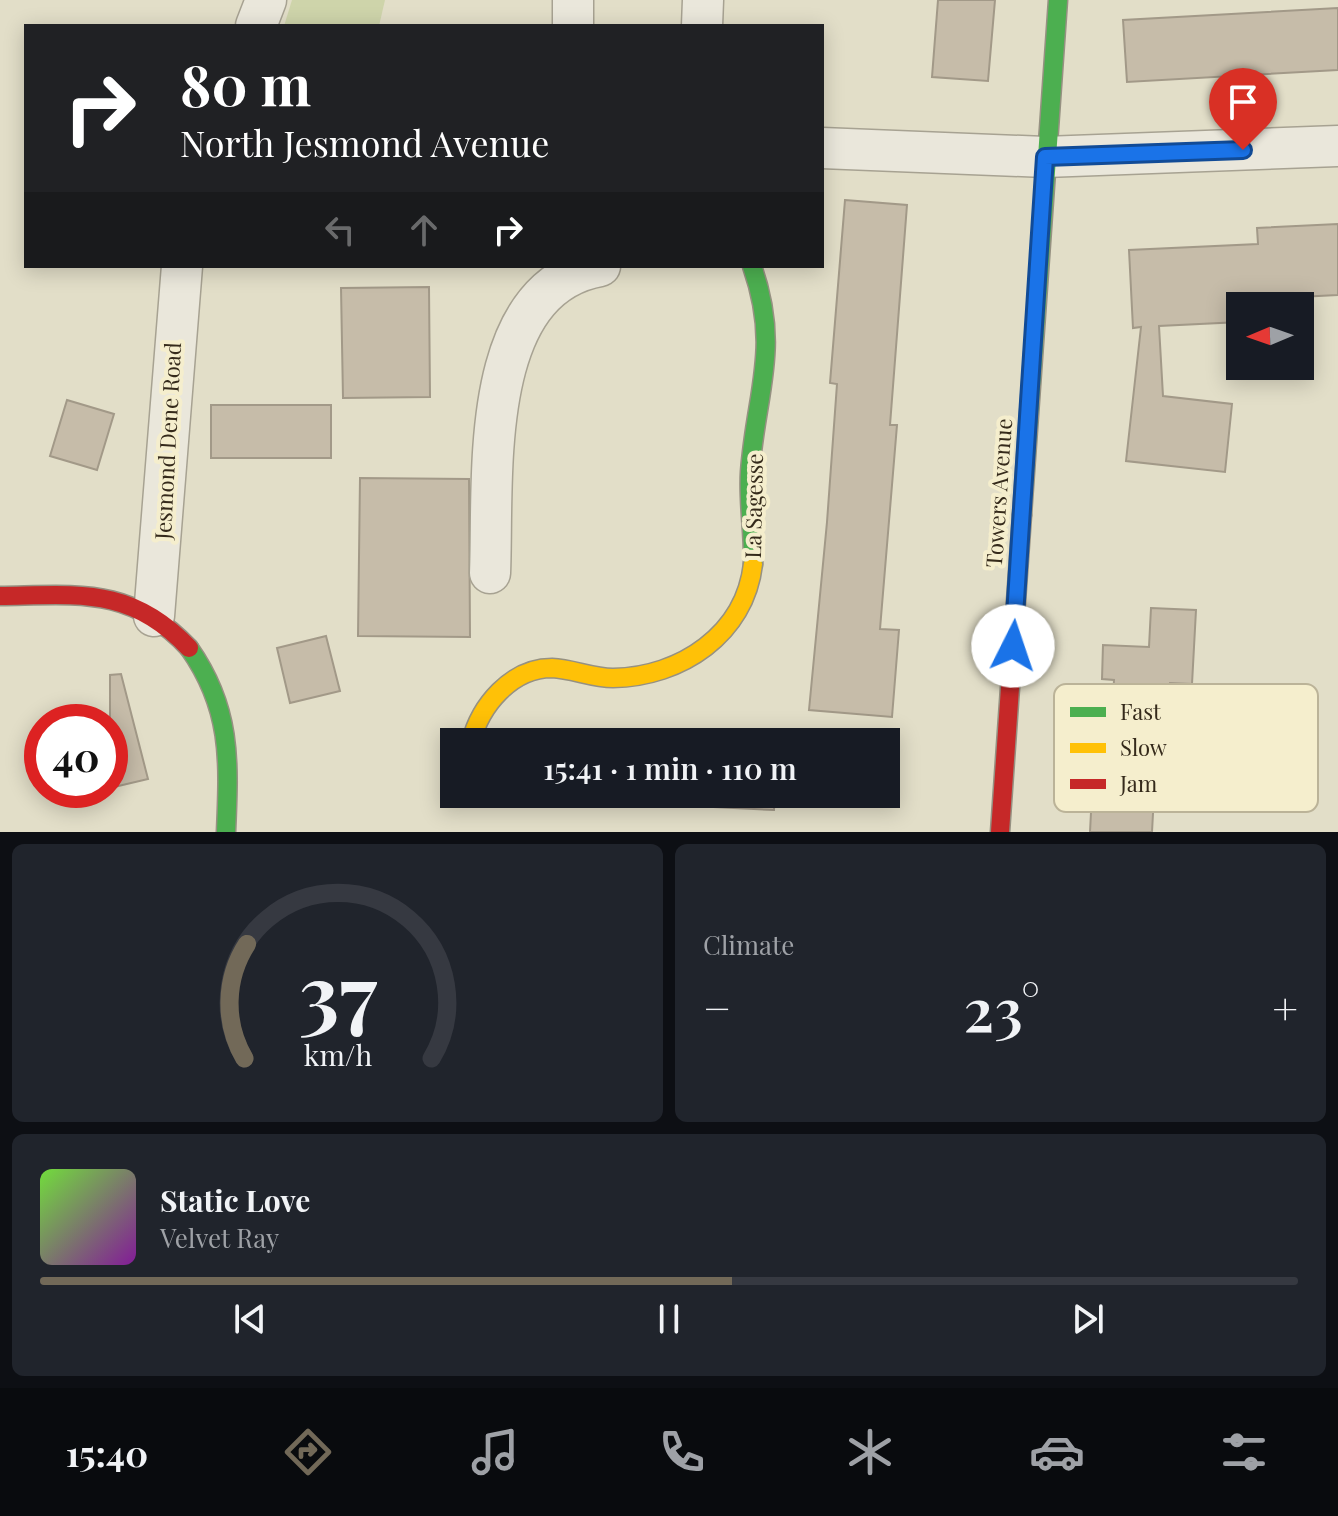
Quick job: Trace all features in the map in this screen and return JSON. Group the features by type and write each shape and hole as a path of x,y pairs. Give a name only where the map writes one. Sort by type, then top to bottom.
{"street":[{"path":"257,24 266,0"},
{"path":"573,0 573,24"},
{"path":"702,24 703,0"},
{"name":"Towers Avenue","path":"1000,832 1058,0"},
{"path":"824,148 1045,157 1338,146"},
{"name":"Jesmond Dene Road","path":"154,616 171,439 176,302 182,268"},
{"path":"490,573 496,423 509,353 525,319 546,293 564,279 594,268"},
{"name":"La Sagesse","path":"476,728 481,713 498,693 538,669 563,668 592,676 619,676 648,671 682,661 710,645 733,623 746,599 753,567 751,457 770,361 769,324 753,268"},
{"path":"0,596 114,599 154,616 173,632 204,669 218,699 225,728 226,832"}],"green space":[{"path":"292,0 385,0 379,24 285,24"}],"building":[{"path":"938,0 995,0 988,81 932,77"},
{"path":"1338,8 1338,70 1127,82 1123,20"},
{"path":"845,200 907,205 890,425 897,425 880,629 899,630 892,717 809,710 837,384 830,383"},
{"path":"1338,224 1338,295 1226,292 1226,323 1159,326 1163,396 1232,404 1225,472 1126,461 1141,327 1133,328 1129,250 1258,244 1257,228"},
{"path":"429,287 430,397 343,398 341,288"},
{"path":"67,400 114,414 97,470 50,456"},
{"path":"211,405 331,405 331,458 211,458"},
{"path":"360,478 469,479 470,637 358,636"},
{"path":"1151,608 1196,610 1192,684 1114,684 1114,680 1102,679 1103,645 1149,647"},
{"path":"326,636 340,691 290,703 277,648"},
{"path":"121,674 148,779 128,784 128,704 110,704 110,675"},
{"path":"734,808 774,808 774,810"},
{"path":"1091,812 1153,812 1152,832 1090,832"}],"traffic: fast":[{"path":"1022,515 1058,0"},
{"path":"753,268 765,322 766,346 750,472 753,564"},
{"path":"189,648 213,692 225,736 228,782 226,832"}],"traffic: slow":[{"path":"475,728 490,703 523,674 552,668 598,677 638,676 685,660 706,647 723,631 747,589 753,564"}],"traffic: jam":[{"path":"1000,832 1022,515"},
{"path":"0,596 79,596 124,604 167,628 189,648"}],"route":[{"path":"1013,646 1045,157 1243,150"}]}
